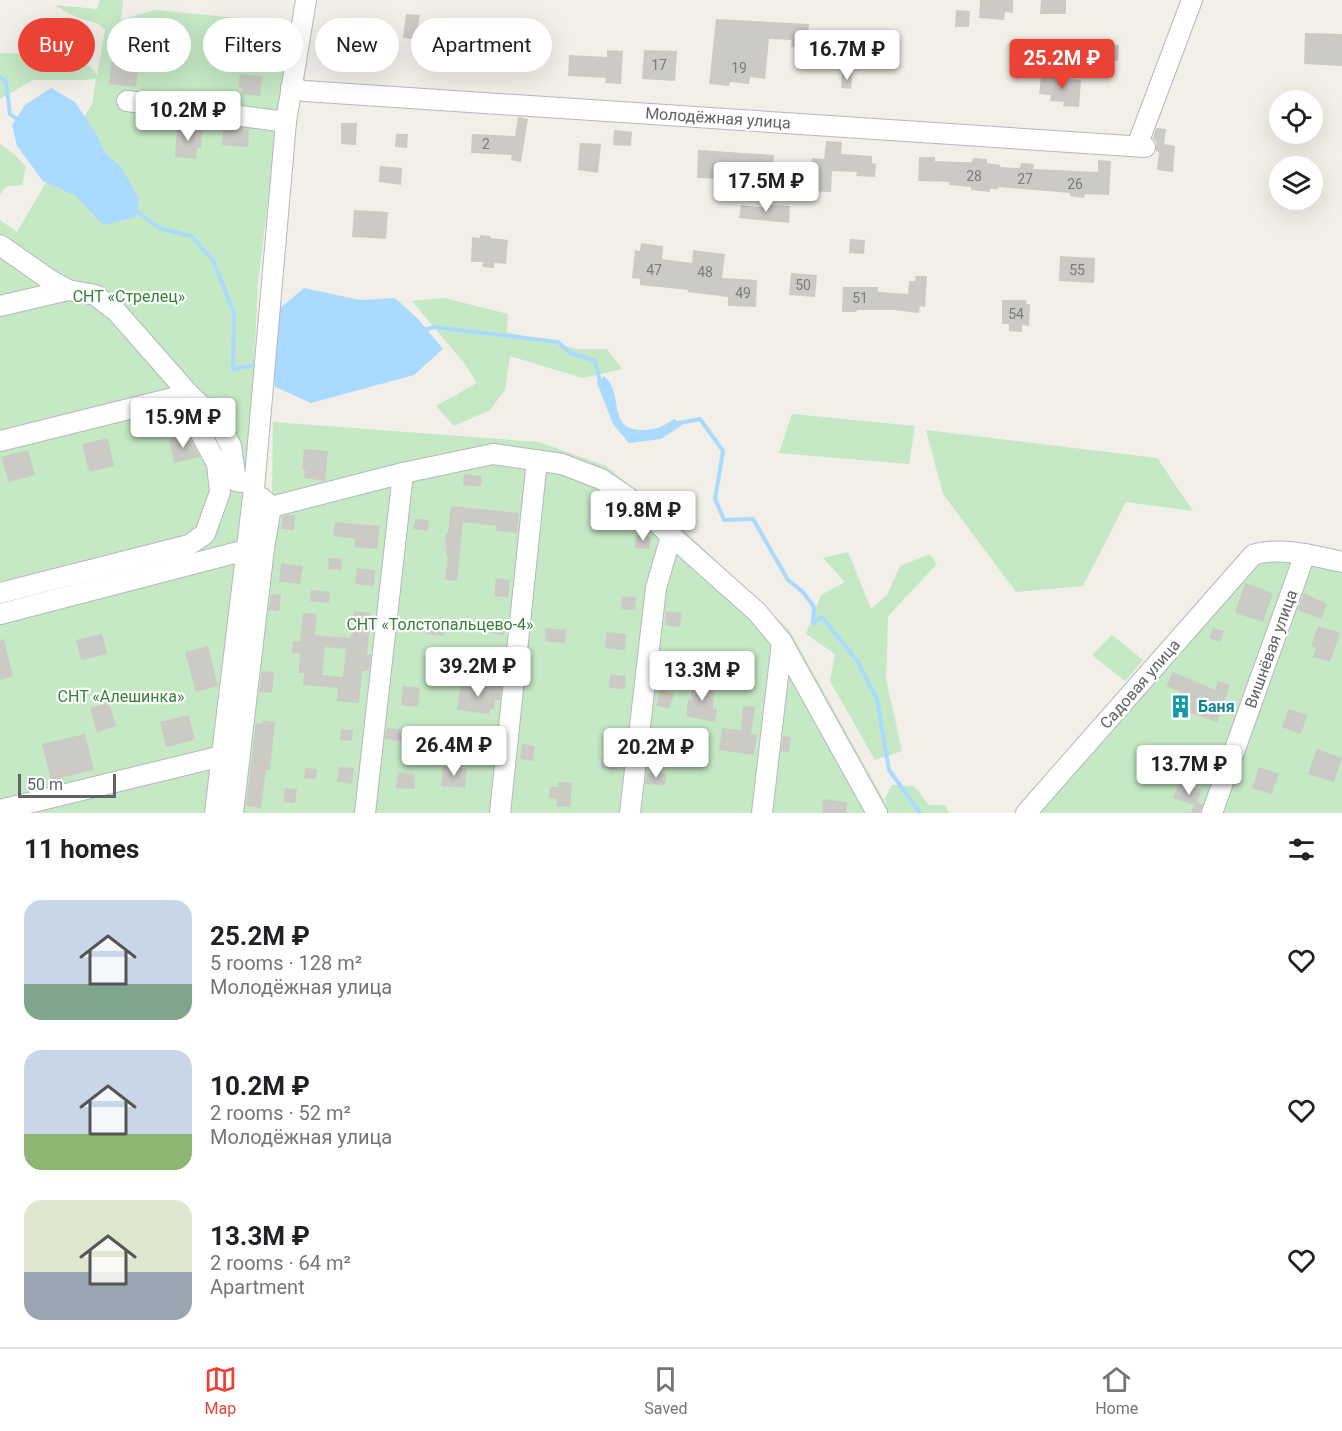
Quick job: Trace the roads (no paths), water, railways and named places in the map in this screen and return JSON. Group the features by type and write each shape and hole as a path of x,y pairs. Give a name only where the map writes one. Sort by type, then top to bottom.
{"street":[{"path":"241,483 286,122 306,0"},
{"name":"Молодёжная улица","path":"291,88 317,92 1141,147 1192,0"},
{"path":"127,101 286,122"},
{"path":"0,245 50,280 68,290 95,295 116,311 189,394 217,420 231,446 241,483 246,550 215,813"},
{"path":"0,306 68,290"},
{"path":"0,441 189,394"},
{"path":"271,507 403,473 493,454 562,464 601,479 628,498 756,612 782,642 877,813"},
{"path":"500,813 537,460"},
{"path":"365,813 403,473"},
{"path":"241,483 271,507"},
{"path":"0,593 189,545 204,534 220,492 241,483"},
{"path":"232,813 258,594 271,507"},
{"path":"630,813 656,588 671,536"},
{"path":"0,614 246,550"},
{"name":"Садовая улица","path":"1026,813 1253,555 1262,552 1305,554"},
{"path":"1305,554 1342,562"},
{"name":"Вишнёвая улица","path":"1212,813 1305,554"},
{"path":"762,813 782,642"},
{"path":"0,810 222,756"}],"water":[{"path":"51,88 75,102 97,135 105,153 120,166 139,198 136,217 103,225 76,196 43,181 17,146 12,125 25,105"},
{"path":"304,288 360,300 395,298 418,319 443,349 414,375 311,403 275,387 273,371 279,309"},
{"path":"604,376 611,386 619,417 627,427 653,429 674,419 682,425 661,439 629,443 613,424 597,383"}],"waterway":[{"path":"0,77 6,82 10,114 21,122"},
{"path":"134,209 159,228 191,236 213,260 234,313 233,369 257,365"},
{"path":"424,330 434,327 558,342 570,353 595,361 601,385"},
{"path":"674,424 700,419 723,451 715,499 724,520 753,519 788,580 803,592 814,607 813,623 822,617 858,662 877,699 889,770 920,813"}],"place":[{"name":"Баня","path":"1180,706"}],"park label":[{"name":"СНТ «Стрелец»","path":"129,296"},
{"name":"СНТ «Толстопальцево-4»","path":"440,624"},
{"name":"СНТ «Алешинка»","path":"121,696"}]}
